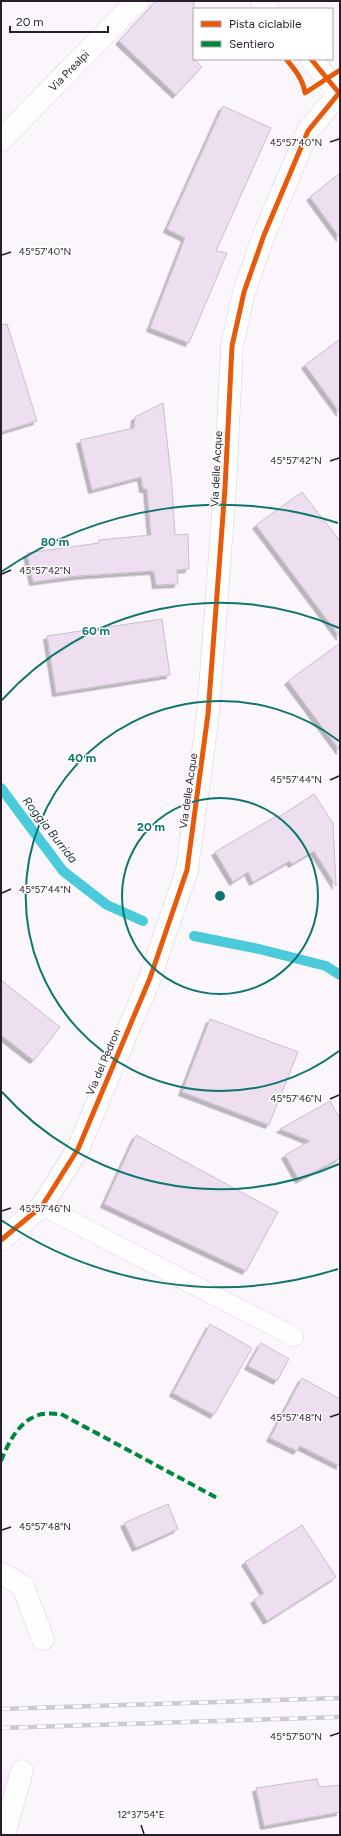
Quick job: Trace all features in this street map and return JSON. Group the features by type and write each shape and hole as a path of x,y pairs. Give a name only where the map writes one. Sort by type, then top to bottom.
{"street":[{"name":"Via Prealpi","path":"1,140 137,1"},
{"path":"312,60 340,92"},
{"name":"Via delle Acque","path":"187,870 208,714 225,488 232,346 244,292 264,235 305,138 308,131 340,92"},
{"name":"Via del Pedron","path":"1,1240 42,1206 78,1149 150,978 187,870"},
{"path":"1,1573 23,1586 43,1639"},
{"path":"4,1835 22,1771"}],"lane":[{"path":"42,1206 294,1337"}],"shaded area":[{"path":"1,1769 11,1769 1,1808"}],"building":[{"path":"156,1 194,1 193,60 195,60 202,67 176,95 119,41"},
{"path":"223,106 271,128 216,251 227,253 189,343 150,328 185,238 167,229"},
{"path":"340,173 340,238 310,197"},
{"path":"7,324 37,421 1,432 1,325"},
{"path":"340,339 340,413 305,365"},
{"path":"163,403 172,486 175,535 188,534 189,569 177,570 178,584 156,585 154,572 152,571 77,576 33,582 27,553 99,543 99,540 151,535 147,489 143,489 141,477 92,490 80,440 134,428 135,417"},
{"path":"302,492 340,541 340,637 256,525"},
{"path":"162,619 170,675 56,693 47,636"},
{"path":"340,643 340,751 288,681"},
{"path":"314,794 333,823 336,886 314,851 292,864 290,861 253,882 248,872 233,882 215,852 278,815 279,817"},
{"path":"1,980 60,1027 33,1060 1,1035"},
{"path":"210,1019 298,1052 269,1125 182,1092"},
{"path":"330,1101 340,1119 340,1158 299,1180 285,1155 310,1141 280,1129"},
{"path":"136,1135 278,1212 246,1271 104,1204"},
{"path":"210,1324 252,1348 214,1415 173,1393"},
{"path":"261,1343 289,1359 277,1381 248,1366"},
{"path":"302,1378 340,1399 340,1466 300,1446 297,1451 270,1438"},
{"path":"168,1504 178,1529 136,1548 124,1523"},
{"path":"302,1525 336,1577 267,1621 254,1600 264,1593 245,1562"},
{"path":"317,1779 319,1787 340,1785 340,1812 264,1826 256,1788"}],"waterway":[{"name":"Roggia Burrida","path":"1,788 63,871 107,905 143,921"},
{"name":"Roggia Burrida","path":"194,936 259,949 326,966 340,975"}],"railway":[{"path":"1,1709 340,1698"},
{"path":"1,1728 340,1717"}],"marked path":[{"path":"1,1461 16,1432 27,1421 42,1414 61,1414 219,1499"}],"cycle path":[{"path":"287,60 300,79 305,93 340,70"},
{"path":"1,1240 42,1206 78,1149 150,978 187,870 208,714 225,488 232,346 244,292 264,235 308,131 339,93 312,60"}]}
